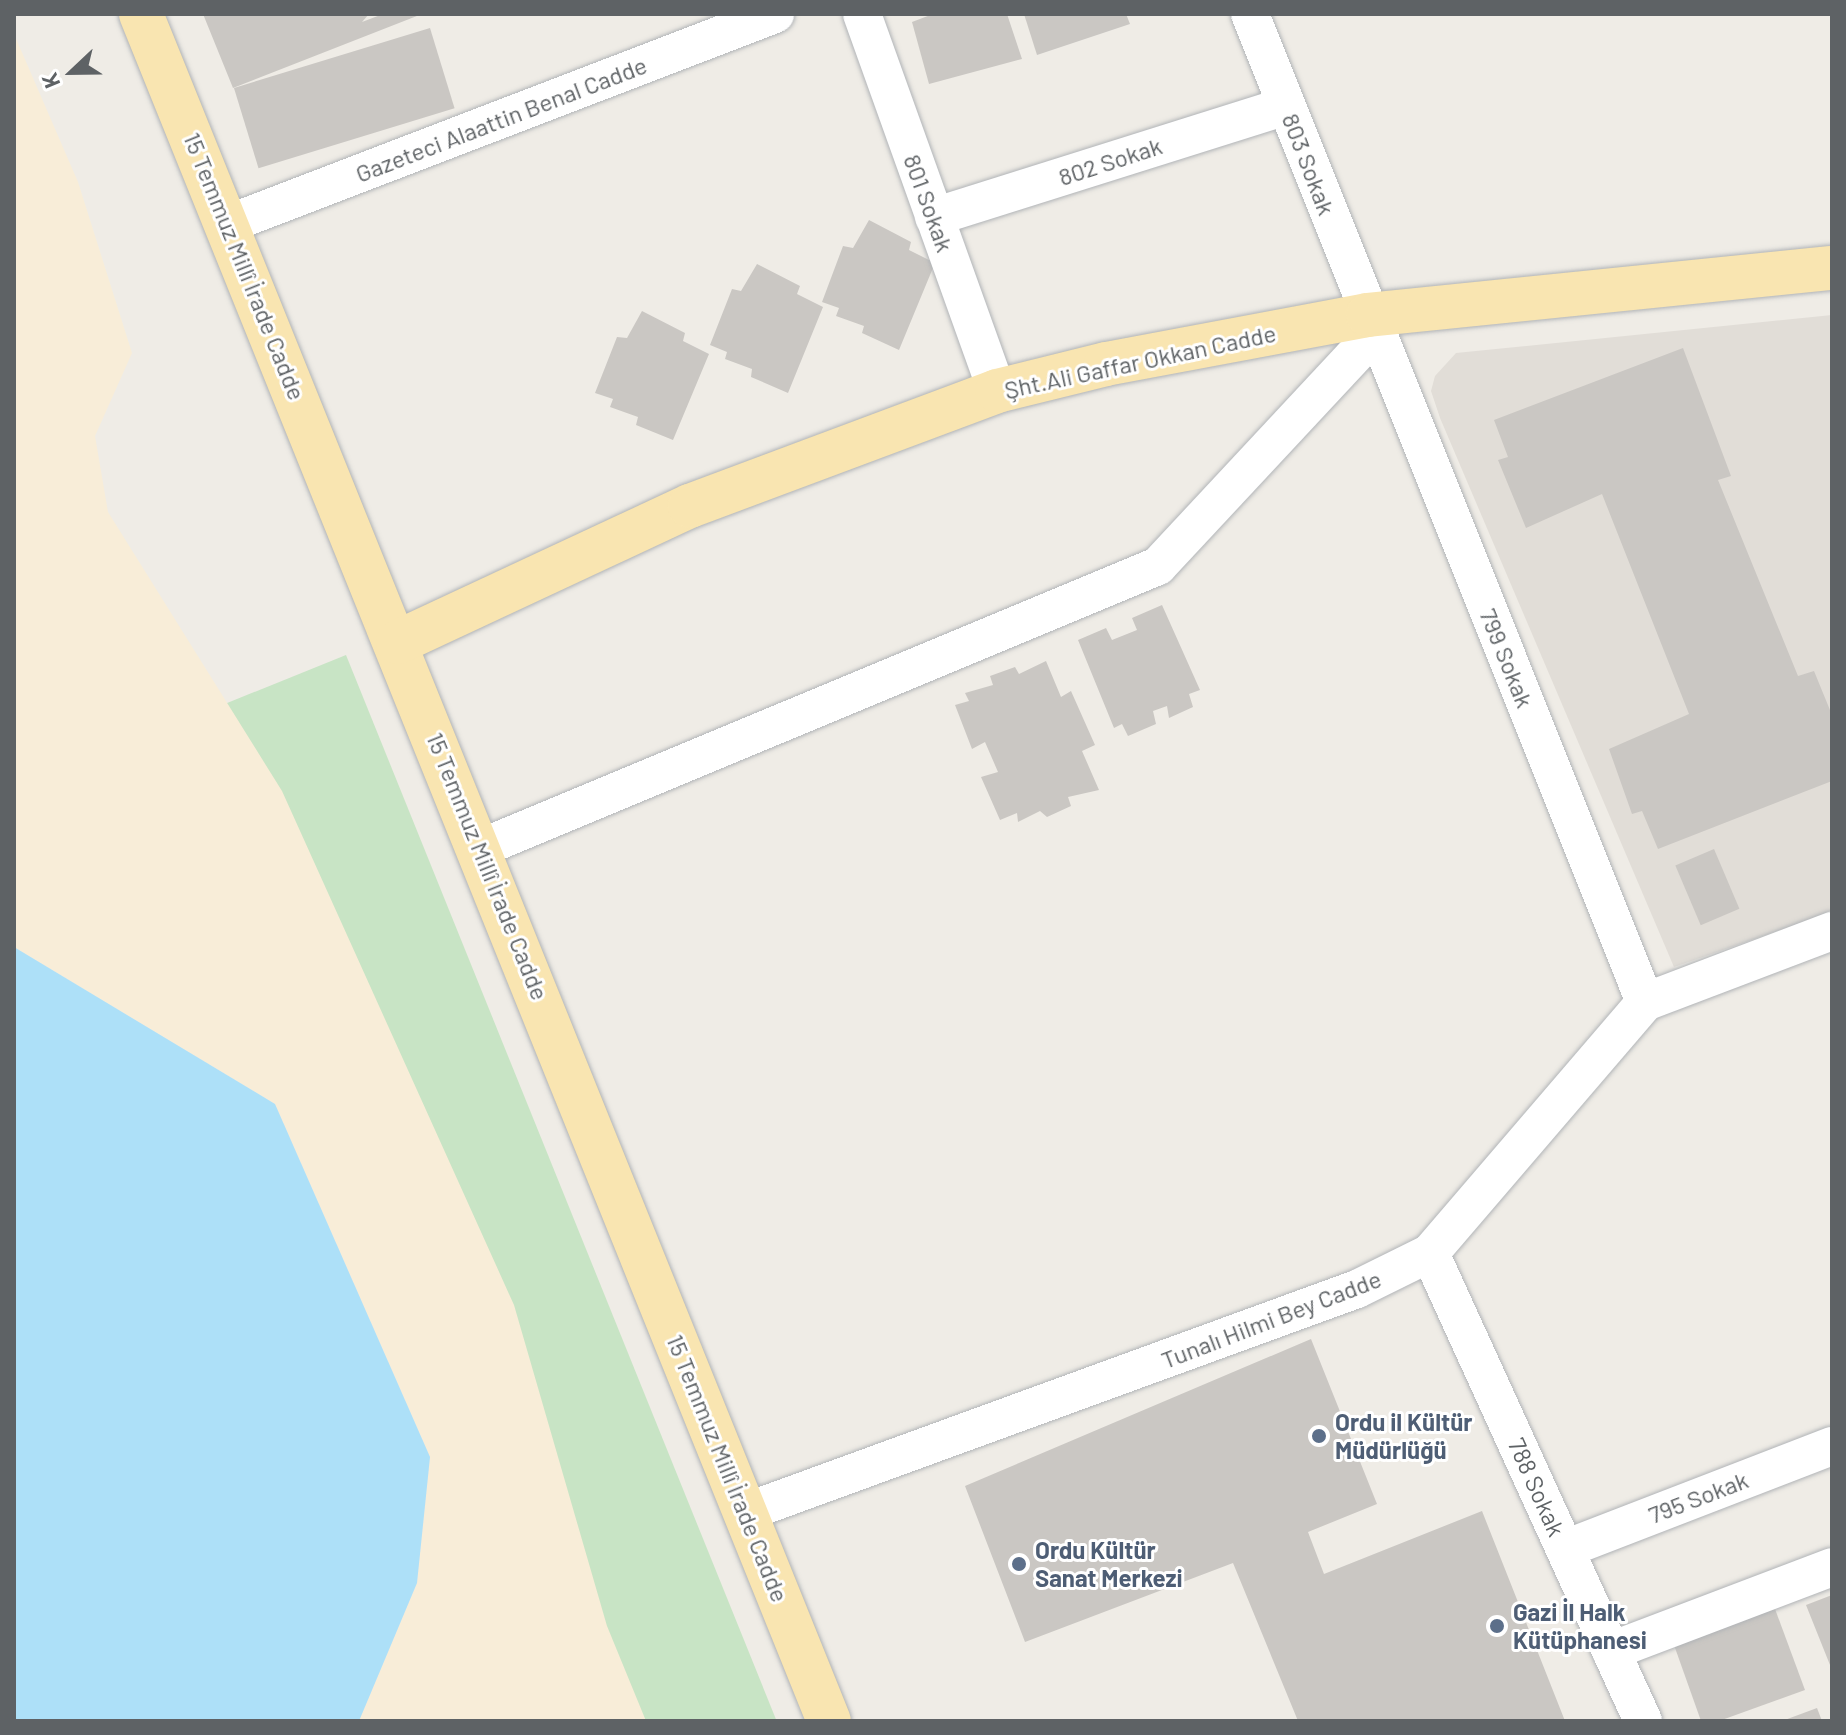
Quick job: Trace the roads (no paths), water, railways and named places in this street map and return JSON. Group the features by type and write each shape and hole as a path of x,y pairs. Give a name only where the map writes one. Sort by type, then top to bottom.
{"main road":[{"name":"15 Temmuz Millî İrade Cadde","path":"141,14 398,642 829,1721"},
{"name":"Şht.Ali Gaffar Okkan Cadde","path":"398,642 690,506 997,391 1106,364 1372,323 1832,268"}],"street":[{"name":"Gazeteci Alaattin Benal Cadde","path":"228,224 775,14"},
{"name":"801 Sokak","path":"862,14 997,391"},
{"name":"803 Sokak","path":"1250,14 1372,323"},
{"name":"802 Sokak","path":"934,217 1286,106"},
{"path":"481,848 1158,566 1372,323"},
{"name":"799 Sokak","path":"1372,323 1645,1002"},
{"name":"Tunalı Hilmi Bey Cadde","path":"746,1512 1357,1289 1430,1253 1645,1002 1832,931"},
{"name":"788 Sokak","path":"1430,1253 1643,1721"},
{"name":"795 Sokak","path":"1565,1549 1832,1446"},
{"path":"1611,1651 1832,1567"}],"water":[{"path":"14,947 275,1104 430,1457 417,1583 359,1721 14,1721"}],"place":[{"name":"Ordu il Kültür Müdürlüğü","path":"1319,1436"},
{"name":"Ordu Kültür Sanat Merkezi","path":"1019,1564"},
{"name":"Gazi İl Halk Kütüphanesi","path":"1497,1626"}]}
